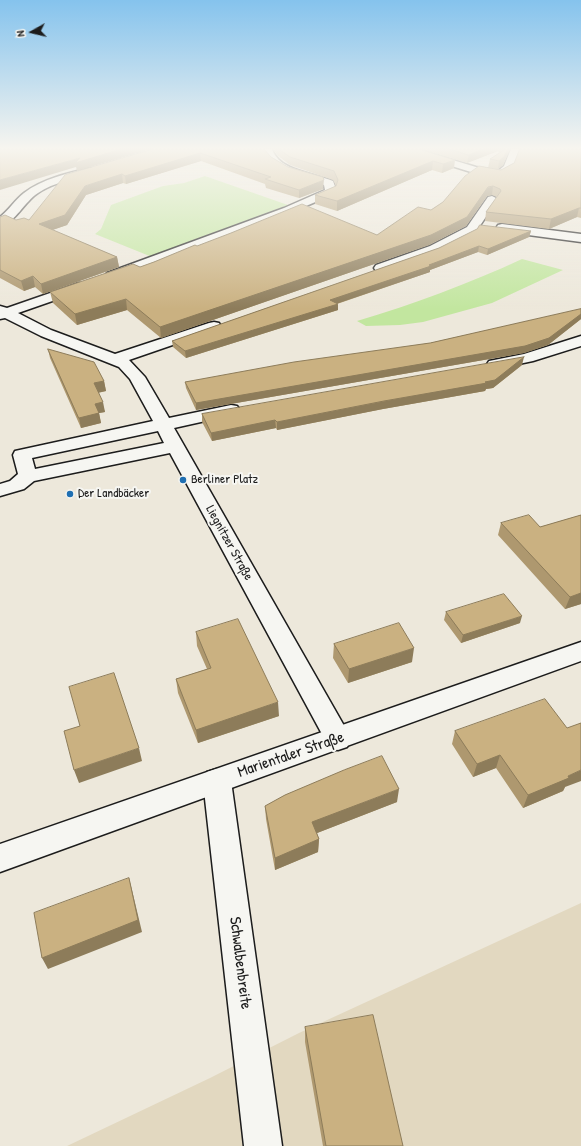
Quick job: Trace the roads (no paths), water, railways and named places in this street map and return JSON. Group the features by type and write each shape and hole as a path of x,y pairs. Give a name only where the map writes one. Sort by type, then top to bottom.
{"street":[{"path":"0,222 8,217 20,202"},
{"path":"104,279 306,202"},
{"path":"371,272 439,247 471,230 490,202"},
{"path":"474,225 581,238"},
{"path":"2,312 90,284"},
{"name":"Liegnitzer Straße","path":"2,312 53,336 115,359 125,364 137,377 338,739"},
{"path":"115,359 227,322"},
{"path":"482,367 526,358 581,341"},
{"path":"28,476 22,455 246,407"},
{"path":"0,490 17,485 28,476 175,446"},
{"name":"Marientaler Straße","path":"0,858 217,780 338,739 581,651"},
{"name":"Schwalbenbreite","path":"217,780 263,1146"}],"place":[{"name":"Berliner Platz","path":"183,480"},
{"name":"Der Landbäcker","path":"70,494"}]}
